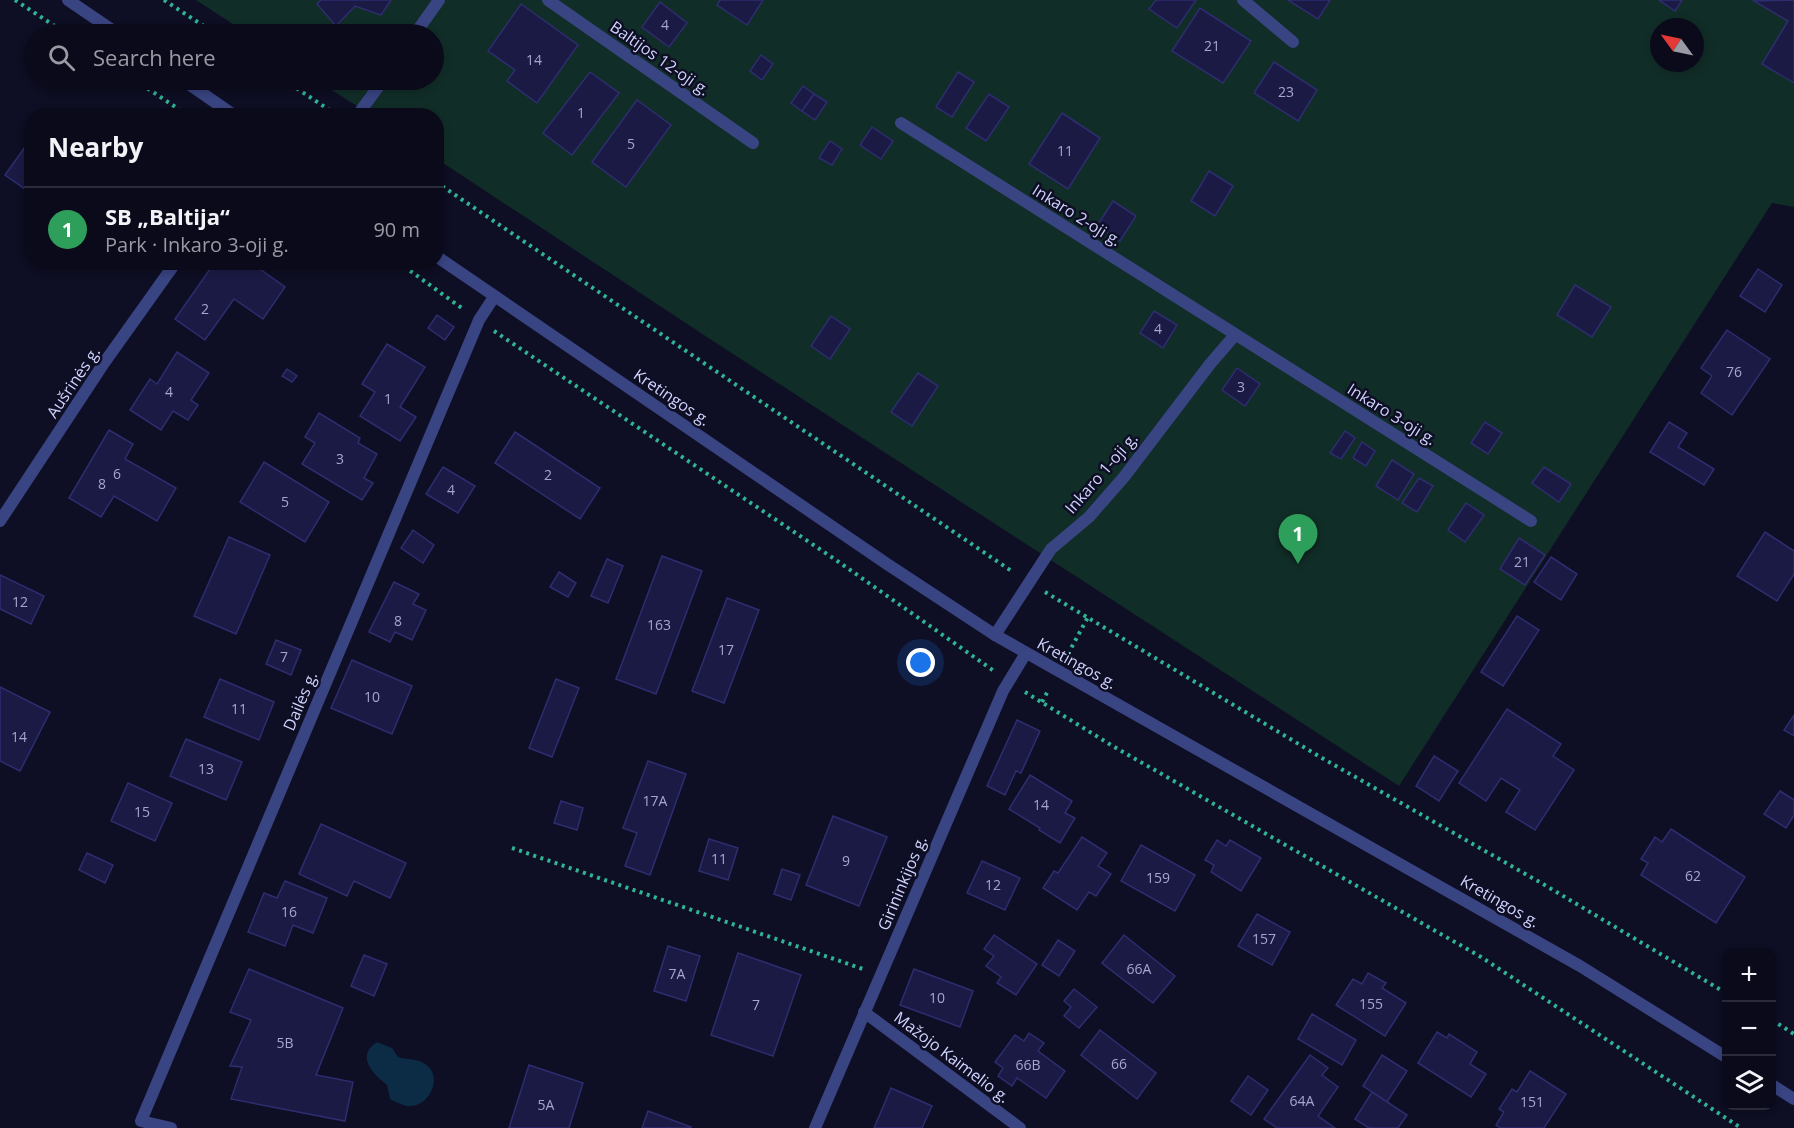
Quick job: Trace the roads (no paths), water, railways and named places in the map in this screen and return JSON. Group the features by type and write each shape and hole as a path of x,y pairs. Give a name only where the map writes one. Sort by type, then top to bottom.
{"street":[{"path":"68,0 103,24"},
{"path":"421,24 439,0"},
{"name":"Baltijos 12-oji g.","path":"548,0 753,143"},
{"path":"1243,0 1293,42"},
{"path":"197,90 223,108"},
{"path":"363,108 376,90"},
{"name":"Inkaro 2-oji g.","path":"901,123 1235,335"},
{"name":"Kretingos g.","path":"444,262 887,564 995,635 1571,960 1724,1056"},
{"name":"Aušrinės g.","path":"0,521 104,363 170,270"},
{"name":"Dailės g.","path":"171,1128 141,1122 479,320 494,297"},
{"name":"Inkaro 3-oji g.","path":"1235,335 1531,521"},
{"name":"Inkaro 1-oji g.","path":"995,635 1051,549 1089,517 1124,477 1210,364 1235,335"},
{"name":"Girininkijos g.","path":"814,1128 1008,682 1026,653"},
{"name":"Mažojo Kaimelio g.","path":"864,1012 1020,1128"},
{"path":"1776,1088 1794,1099"}],"water":[{"path":"377,1042 392,1048 398,1057 419,1061 430,1069 434,1082 425,1100 409,1106 390,1099 387,1085 368,1065 367,1053"}],"place":[{"name":"SB „Baltija“","path":"1298,564"}]}
